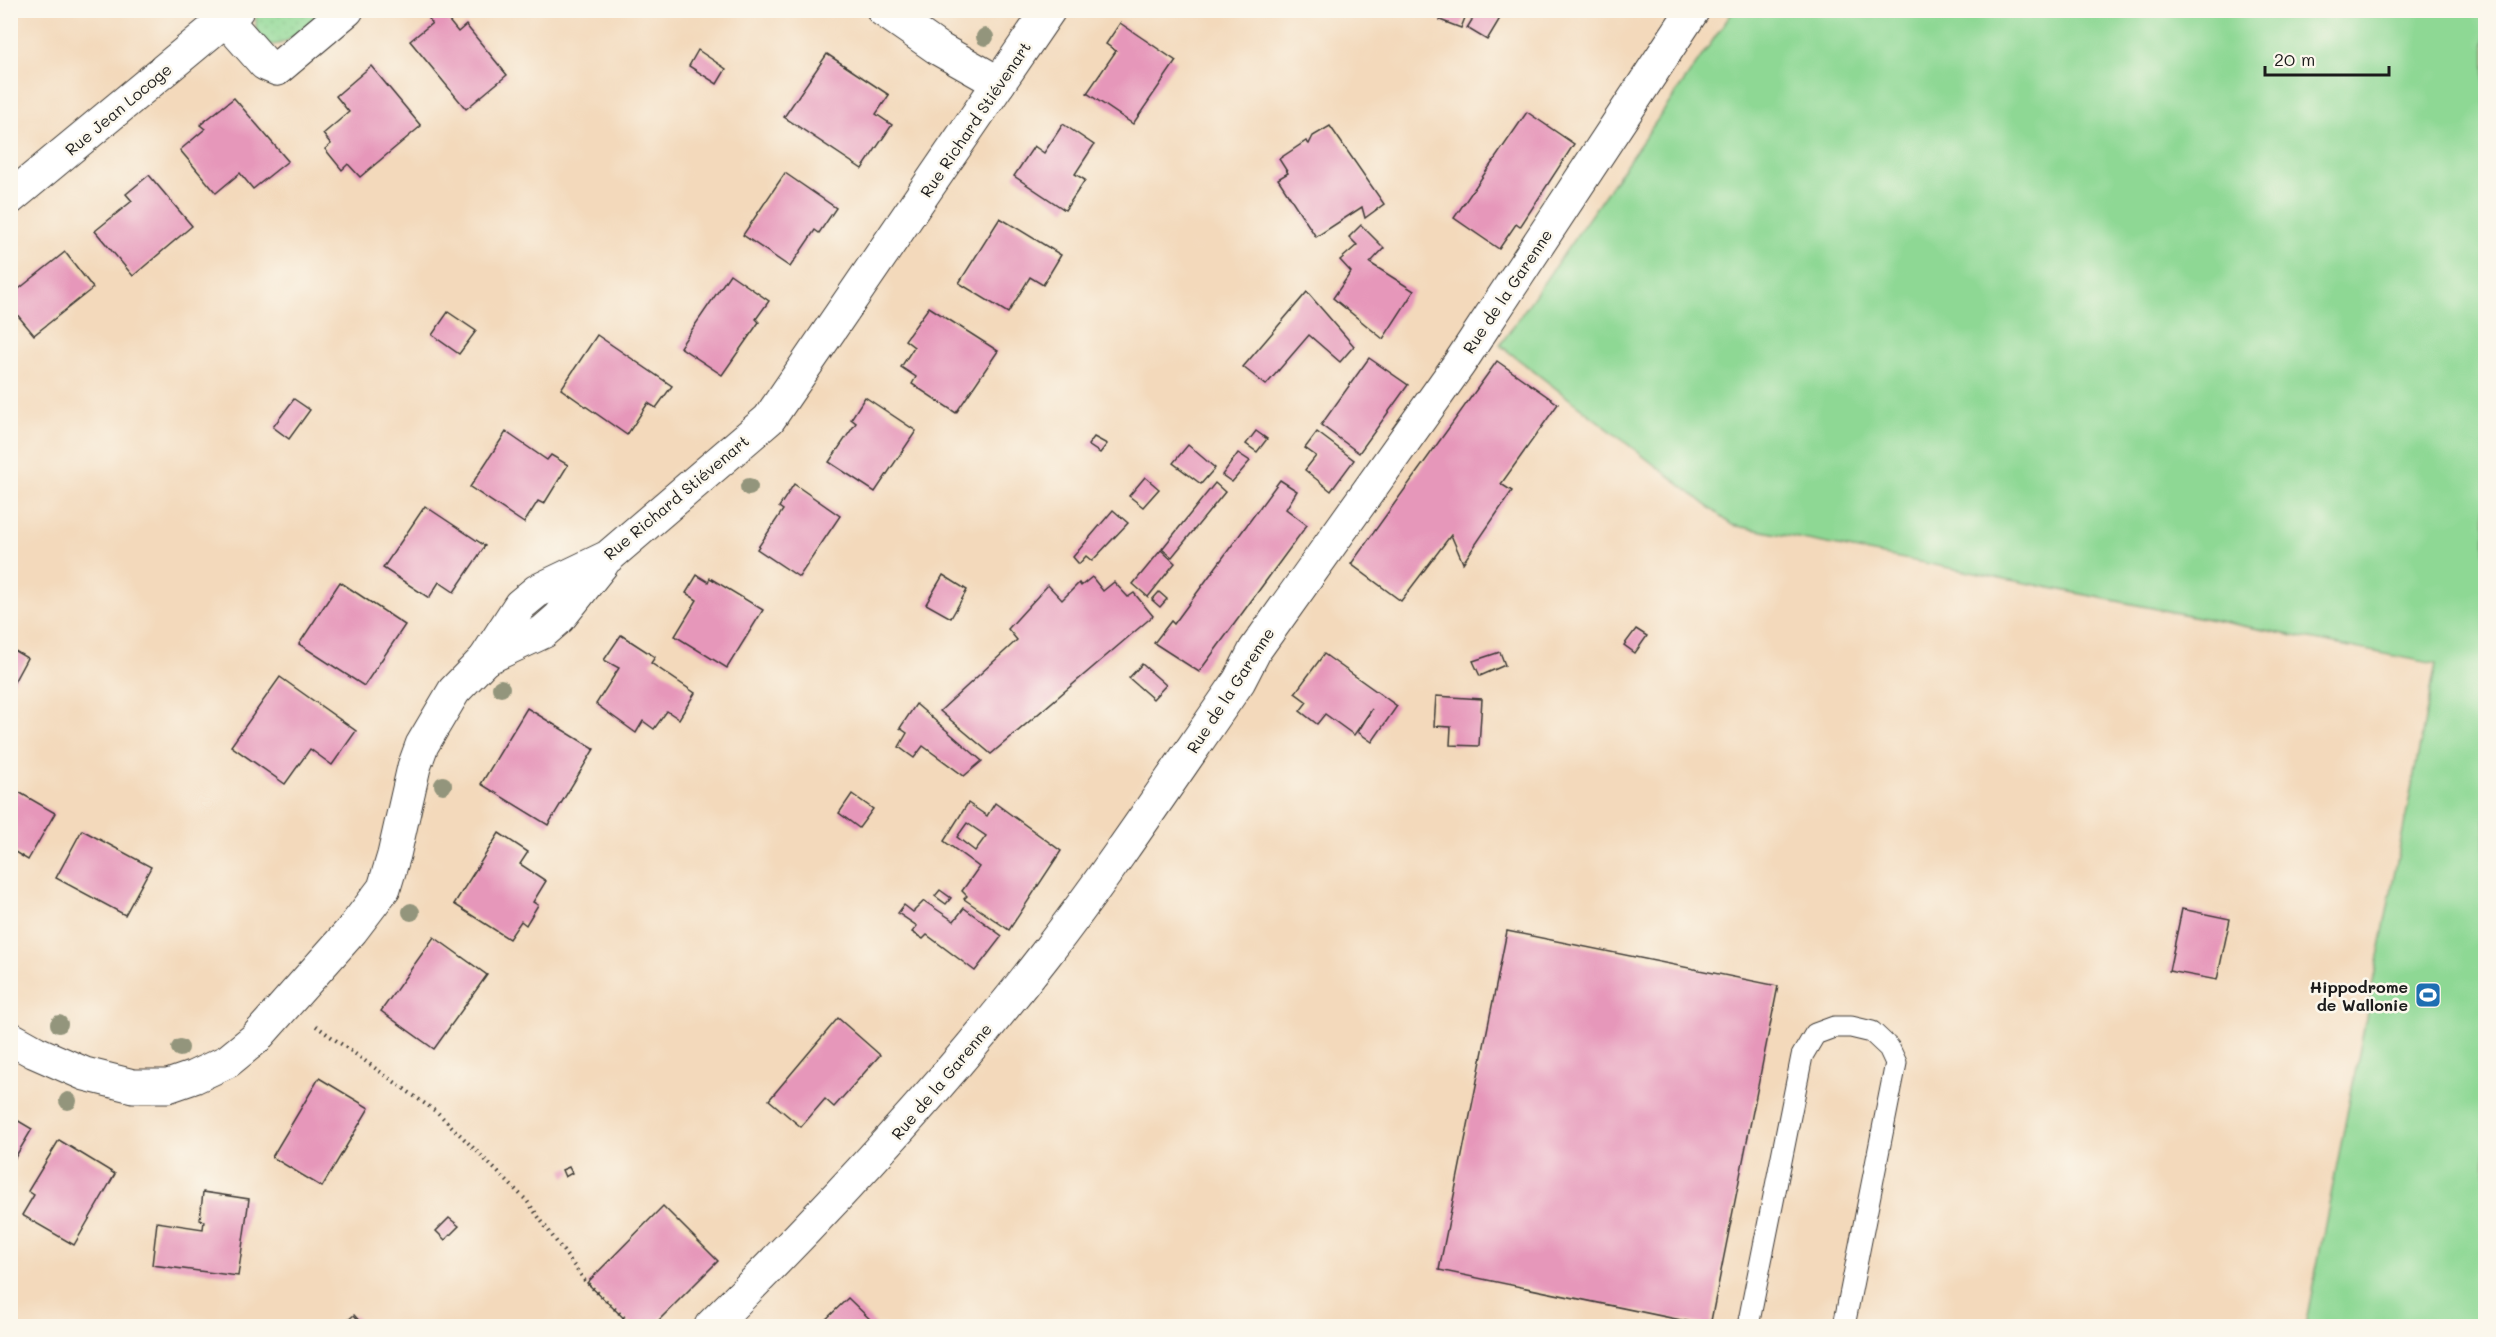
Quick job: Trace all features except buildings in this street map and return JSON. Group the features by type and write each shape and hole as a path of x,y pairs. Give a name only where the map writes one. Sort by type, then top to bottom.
{"street":[{"name":"Rue Jean Locoge","path":"10,198 231,15 265,64 277,69 347,10"},
{"path":"883,10 939,49 999,83"},
{"name":"Rue Richard Stiévenart","path":"294,997 352,930 384,888 397,844 414,767 422,744 454,691 485,659 543,632 559,618 608,557 769,419 1049,10"},
{"name":"Rue de la Garenne","path":"711,1326 870,1163 959,1061 1045,955 1239,681 1255,650 1458,364 1693,10"},
{"path":"10,1038 35,1052 85,1074 134,1086 168,1086 228,1061 255,1039 294,997"}],"lane":[{"path":"1748,1326 1802,1056 1815,1034 1834,1027 1872,1032 1889,1047 1896,1064 1844,1326"}],"path":[{"path":"294,997 319,1029 438,1113 527,1201 585,1281 633,1326"}],"green space":[{"name":"Hippodrome de Wallonie","path":"1734,10 2485,11 2485,1326 2305,1326 2436,664 1732,525 1500,345"},
{"path":"260,11 325,11 291,39 276,45 267,43 256,30 256,15"}],"place":[{"name":"Hippodrome de Wallonie","path":"2428,995"}]}
